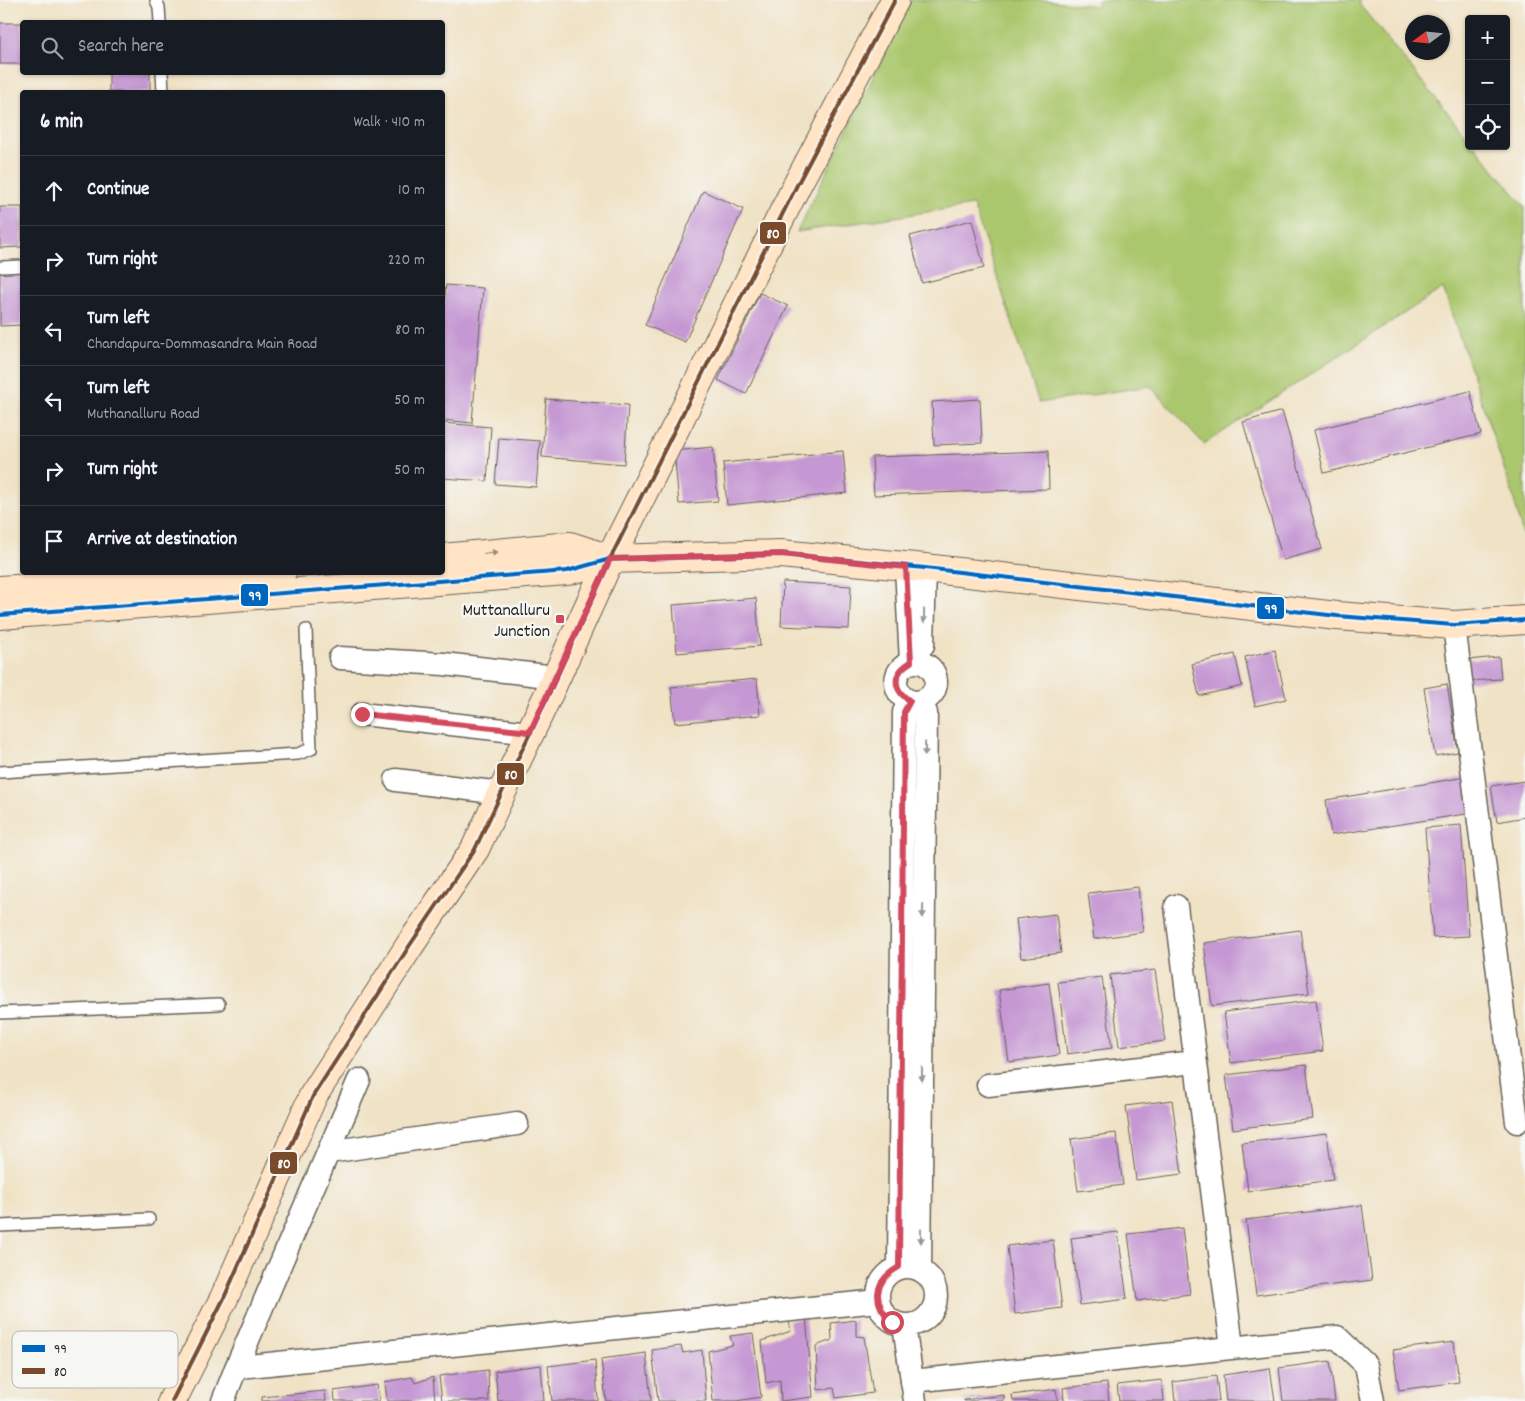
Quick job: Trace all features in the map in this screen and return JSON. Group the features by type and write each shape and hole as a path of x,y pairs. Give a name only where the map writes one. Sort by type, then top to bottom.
{"main road":[{"path":"172,1401 224,1298 313,1096 410,945 475,849 610,559 797,185 895,0"},
{"path":"445,558 570,546 610,559"},
{"path":"0,615 567,571 610,559 781,554 1337,616 1454,625 1525,620"},
{"path":"0,590 207,575"}],"street":[{"path":"915,568 917,663"},
{"path":"1454,625 1517,1122"},
{"path":"340,658 444,664 556,677"},
{"path":"910,1268 926,713 915,701 901,695 897,686 897,676 902,667 917,663 933,671 936,683 932,694 915,701"},
{"path":"362,714 530,732"},
{"path":"396,780 501,793"},
{"path":"1176,906 1232,1347"},
{"path":"988,1085 1196,1062"},
{"path":"223,1401 360,1080"},
{"path":"329,1152 517,1124"},
{"path":"910,1268 930,1276 935,1287 936,1298 933,1309 926,1318 916,1324 904,1325 892,1322 883,1313 878,1301 879,1287 886,1274 910,1268"},
{"path":"236,1368 878,1301"},
{"path":"904,1325 913,1391 1079,1365 1337,1337 1366,1365 1372,1401"}],"lane":[{"path":"156,0 159,7 160,20"},
{"path":"162,75 163,90"},
{"path":"2,267 20,266"},
{"path":"0,772 298,754 311,749 306,630"},
{"path":"0,1013 219,1004"},
{"path":"0,1226 149,1219"}],"green space":[{"path":"911,0 1044,0 1097,6 1098,0 1359,0 1359,4 1465,134 1465,150 1478,150 1525,207 1525,544 1512,492 1443,288 1204,444 1150,386 1039,403 973,205 797,232"}],"building":[{"path":"0,23 20,23 20,64 0,64"},
{"path":"109,75 150,75 150,90 109,90"},
{"path":"703,191 743,209 685,342 645,325"},
{"path":"0,207 20,207 20,247 0,248"},
{"path":"972,220 984,268 922,283 910,236"},
{"path":"20,271 20,325 0,326 0,272"},
{"path":"446,285 483,288 472,423 445,420"},
{"path":"760,293 788,306 746,394 718,380"},
{"path":"1470,391 1481,434 1324,473 1314,430"},
{"path":"546,399 628,405 624,464 542,457"},
{"path":"980,399 982,443 934,445 932,402"},
{"path":"1282,411 1322,549 1283,560 1243,422"},
{"path":"445,423 491,427 487,481 445,478"},
{"path":"499,438 540,441 536,487 495,484"},
{"path":"713,447 718,501 679,504 674,451"},
{"path":"843,451 847,493 727,505 723,463"},
{"path":"1048,451 1049,489 874,495 872,457"},
{"path":"783,582 851,586 849,629 781,626"},
{"path":"756,598 760,646 677,653 673,605"},
{"path":"1275,650 1286,699 1255,706 1245,657"},
{"path":"1235,654 1242,686 1199,696 1192,664"},
{"path":"1499,657 1501,679 1468,681 1467,660"},
{"path":"757,679 760,715 675,723 671,687"},
{"path":"1447,684 1458,752 1435,756 1424,688"},
{"path":"1466,777 1472,813 1331,835 1326,800"},
{"path":"1525,781 1525,817 1497,822 1491,786"},
{"path":"1461,825 1469,936 1433,938 1425,828"},
{"path":"1138,887 1143,932 1094,939 1088,893"},
{"path":"1056,914 1061,953 1021,958 1016,919"},
{"path":"1300,930 1309,993 1212,1006 1204,943"},
{"path":"1155,970 1165,1041 1119,1047 1110,975"},
{"path":"1102,977 1112,1048 1067,1054 1058,982"},
{"path":"1049,983 1059,1055 1009,1062 999,990"},
{"path":"1316,1000 1323,1051 1231,1063 1224,1012"},
{"path":"1306,1065 1313,1119 1233,1129 1226,1075"},
{"path":"1172,1100 1182,1174 1136,1180 1126,1106"},
{"path":"1116,1133 1123,1185 1078,1191 1071,1139"},
{"path":"1327,1133 1333,1180 1248,1191 1242,1143"},
{"path":"1362,1205 1372,1280 1256,1295 1246,1220"},
{"path":"1182,1228 1190,1294 1137,1301 1128,1234"},
{"path":"1118,1232 1127,1299 1080,1305 1071,1238"},
{"path":"1053,1240 1062,1308 1015,1314 1007,1246"},
{"path":"806,1317 813,1397 781,1401 780,1380 766,1383 762,1341 791,1331 789,1321"},
{"path":"856,1320 856,1336 864,1337 873,1393 836,1398 834,1388 818,1390 816,1346 832,1340 831,1323"},
{"path":"753,1333 761,1397 736,1401 713,1401 708,1351 733,1345 730,1336"},
{"path":"1454,1342 1459,1382 1399,1390 1393,1350"},
{"path":"681,1346 683,1353 702,1350 706,1401 658,1401 652,1350"},
{"path":"646,1353 651,1401 606,1401 601,1359"},
{"path":"595,1360 598,1401 552,1401 548,1366"},
{"path":"1330,1361 1335,1401 1283,1401 1279,1368"},
{"path":"541,1365 544,1401 498,1401 495,1371"},
{"path":"1270,1368 1275,1401 1226,1401 1223,1375"},
{"path":"488,1370 489,1401 442,1401 439,1376"},
{"path":"1216,1376 1219,1401 1175,1401 1173,1382"},
{"path":"412,1377 415,1383 433,1377 435,1401 387,1401 385,1382"},
{"path":"1162,1380 1164,1401 1119,1401 1117,1385"},
{"path":"1107,1383 1109,1401 1064,1401 1063,1388"},
{"path":"377,1385 379,1401 335,1401 334,1391"},
{"path":"1056,1389 1058,1401 1013,1401 1012,1395"},
{"path":"325,1391 326,1401 262,1401 262,1397"},
{"path":"1004,1395 1004,1401 964,1401 964,1400"}],"transit line":[{"name":"80","path":"172,1401 224,1298 313,1096 410,945 475,849 610,559 797,185 895,0"},
{"name":"99","path":"0,615 567,571 610,559 781,554 925,568 1337,616 1454,625 1525,620"}],"place":[{"name":"Muttanalluru Junction","path":"560,619"}],"route":[{"path":"362,714 530,732 610,559 781,554 906,567 911,662 902,667 897,676 897,686 901,695 910,701 904,712 899,1267 886,1274 879,1287 878,1301 883,1313 892,1322"}]}
